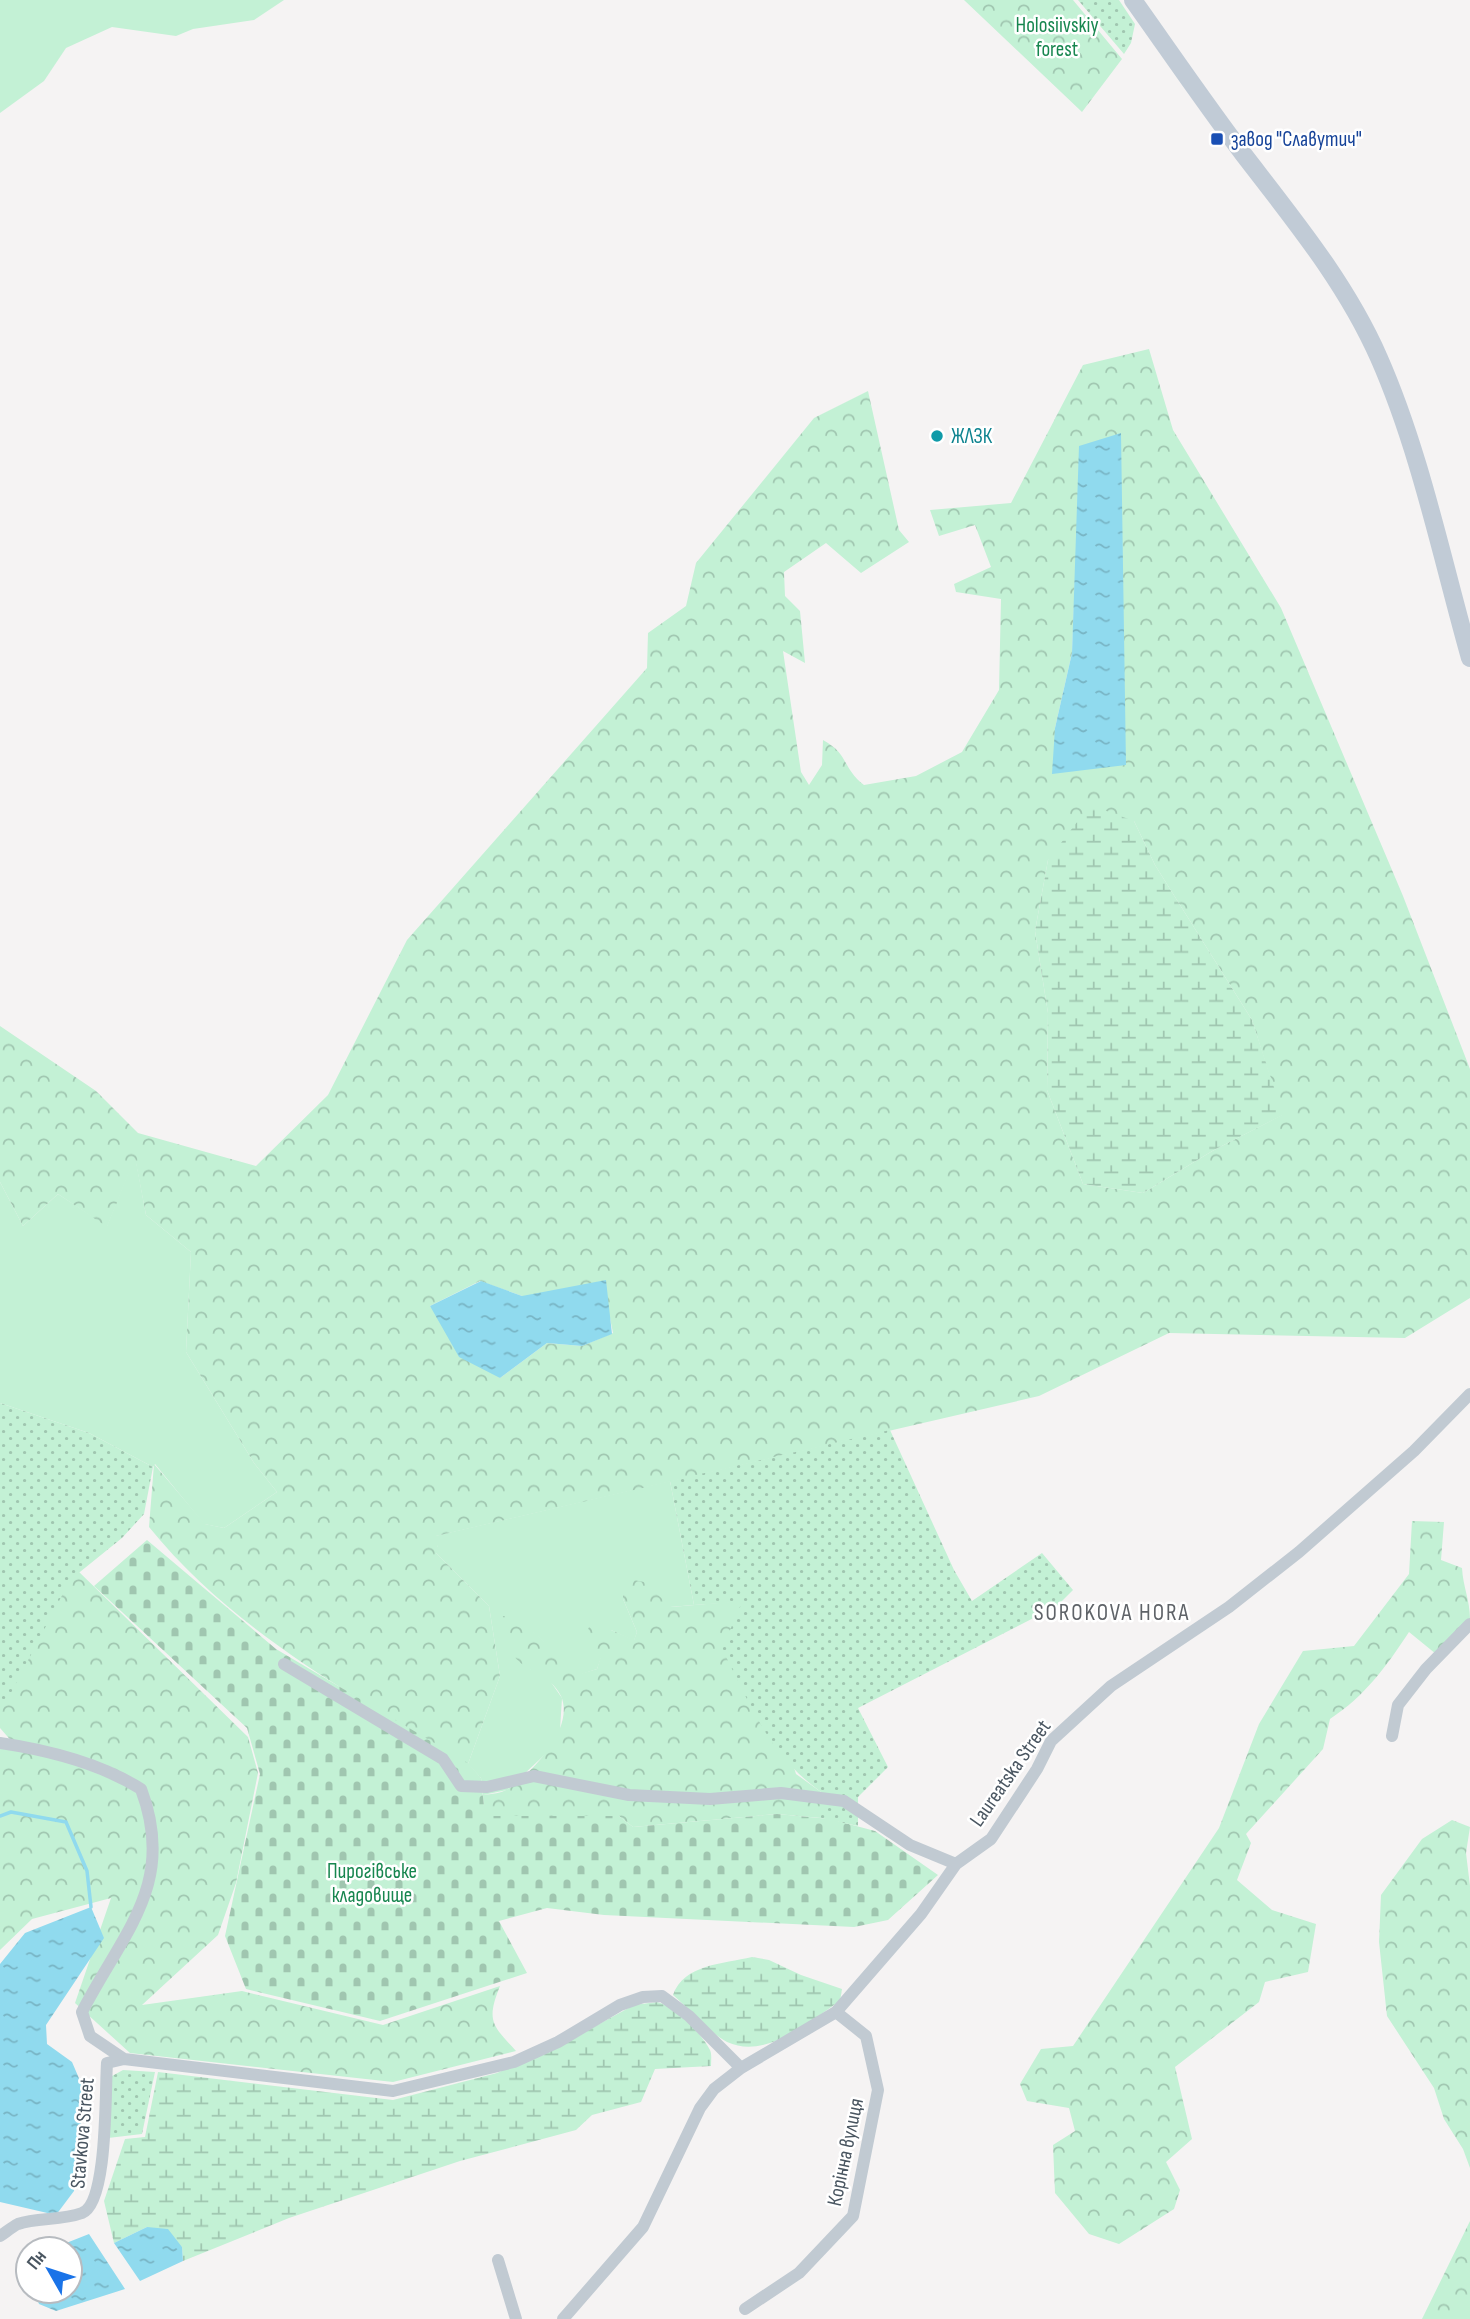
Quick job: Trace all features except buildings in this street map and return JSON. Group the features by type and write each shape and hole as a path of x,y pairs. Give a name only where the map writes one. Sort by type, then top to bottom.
{"street":[{"path":"1133,0 1244,155 1304,232 1344,292 1378,356 1405,422 1470,658"},
{"name":"Laureatska Street","path":"563,2319 643,2227 700,2108 714,2089 741,2068 836,2012 921,1914 956,1864 991,1839 1037,1769 1051,1741 1111,1686 1229,1607 1299,1552 1414,1451 1470,1394"},
{"path":"1392,1736 1398,1705 1426,1669 1470,1624"},
{"path":"284,1664 443,1759 461,1786 487,1787 534,1776 629,1796 710,1799 781,1793 844,1801 910,1845 956,1864"},
{"path":"0,1743 26,1747 121,1776 141,1788 152,1825 153,1855 147,1895 82,2012 90,2036 124,2059 393,2091 514,2062 558,2042 620,2006 643,1997 662,1996 689,2015 741,2068"},
{"name":"Корінна вулиця","path":"745,2309 799,2273 853,2216 878,2090 866,2036 836,2012"},
{"path":"103,2046 107,2063"},
{"name":"Stavkova Street","path":"0,2236 19,2224 59,2220 86,2212 96,2201 102,2159 107,2063 124,2059"},
{"path":"498,2260 516,2319"}],"green space":[{"path":"0,0 284,0 254,20 193,29 176,36 112,27 66,48 44,81 0,113"},
{"name":"Holosiivskiy forest","path":"964,0 1073,0 1122,59 1082,112"},
{"path":"1078,0 1119,0 1135,24 1131,43 1124,54"},
{"path":"1149,349 1173,430 1281,608 1403,896 1470,1069 1470,1298 1405,1338 1169,1333 1039,1396 436,1536 439,1541 436,1553 489,1606 500,1676 468,1764 339,1687 257,1630 182,1565 149,1527 154,1464 205,1524 224,1528 277,1492 254,1463 186,1352 191,1252 146,1215 135,1158 107,1227 58,1194 23,1226 0,1182 0,1026 96,1091 138,1133 256,1166 328,1095 407,940 647,668 648,633 686,606 696,563 814,418 868,391 899,530 909,542 861,573 826,543 784,572 785,596 800,611 805,663 783,651 801,772 809,785 822,765 823,740 842,756 852,773 864,785 916,776 962,752 999,690 1001,599 956,592 954,584 991,567 975,525 939,536 930,510 1011,503 1083,365","holes":["1075,579 1126,765 1055,728 1072,653","1134,821 1155,865 1252,1020 1282,1115 1214,1150 1143,1193 1083,1184 1047,1090 1048,1013 1035,931 1048,860","480,1281 522,1296 610,1318 613,1333 582,1346 547,1343 500,1378 430,1306"]},
{"path":"1090,805 1134,821 1155,865 1252,1020 1283,1115 1214,1150 1143,1193 1083,1184 1047,1090 1048,1013 1035,931 1048,860"},
{"path":"135,1156 146,1215 191,1252 186,1352 254,1463 277,1492 224,1528 204,1524 155,1464 153,1467 89,1433 0,1403 0,1182 23,1226 58,1194 107,1226"},
{"path":"0,1403 89,1433 153,1467 144,1514 122,1538 70,1580 0,1714"},
{"path":"890,1430 954,1570 972,1601 1042,1553 1073,1590 1057,1606 858,1708 888,1767 858,1797 858,1826 821,1818 821,1792 787,1762 752,1709 722,1649 742,1602 694,1605 670,1481"},
{"path":"670,1481 694,1605 670,1607 644,1583 623,1599 637,1632 634,1641 611,1630 597,1669 579,1675 533,1632 530,1669 546,1675 562,1698 560,1730 553,1747 507,1790 483,1795 481,1778 468,1764 500,1676 489,1606 435,1552 438,1545 435,1536"},
{"path":"1412,1521 1444,1522 1441,1560 1462,1568 1470,1619 1436,1654 1409,1632 1374,1680 1354,1701 1330,1719 1323,1749 1246,1834 1251,1843 1237,1880 1272,1910 1316,1924 1308,1972 1265,1982 1259,2002 1175,2067 1192,2139 1166,2162 1180,2190 1174,2209 1119,2244 1089,2234 1055,2193 1053,2145 1075,2131 1069,2108 1027,2101 1020,2084 1041,2049 1073,2046 1219,1828 1259,1724 1303,1651 1354,1646 1409,1574"},
{"name":"Пирогівське кладовище","path":"147,1540 276,1649 468,1763 481,1778 485,1816 619,1816 633,1827 777,1814 830,1819 875,1831 938,1875 888,1920 854,1927 604,1915 547,1908 499,1921 527,1973 380,2021 246,1989 225,1936 260,1774 247,1728 94,1586"},
{"path":"76,1569 248,1737 258,1773 236,1883 218,1935 142,2005 242,1991 383,2025 500,1986 493,2007 494,2022 501,2035 516,2051 393,2082 130,2053 75,2003 111,1898 32,1919 0,1950 0,1743 14,1744 0,1728 0,1688"},
{"path":"623,1578 644,1582 671,1607 742,1601 796,1774 821,1792 821,1818 777,1814 633,1827 619,1816 484,1816 483,1795 508,1789 529,1772 557,1735 564,1708 556,1688 525,1666 511,1652 498,1627 501,1616 516,1616 580,1674 597,1669 601,1656 583,1640 590,1625 634,1640 637,1632 623,1599"},
{"path":"1452,1820 1470,1827 1466,1853 1470,1886 1470,2168 1463,2149 1444,2119 1434,2088 1387,2016 1379,1942 1381,1895 1422,1839"},
{"path":"752,1957 769,1960 801,1975 842,1989 840,2001 786,2036 757,2046 742,2046 721,2038 673,1995 678,1985 695,1971"},
{"path":"657,2002 679,2014 706,2043 711,2052 711,2066 655,2069 641,2102 592,2115 576,2130 460,2161 289,2218 183,2261 182,2247 147,2227 114,2243 104,2201 125,2139 145,2137 158,2072 393,2100 497,2073 557,2047 634,2005"},
{"path":"123,2070 155,2072 142,2134 108,2138 112,2076"},
{"path":"1470,2221 1470,2319 1422,2319"}],"water":[{"path":"1121,433 1126,765 1052,774 1055,728 1072,653 1079,446"},
{"path":"606,1280 612,1334 582,1346 547,1343 500,1378 459,1357 430,1306 481,1281 522,1296"},
{"path":"91,1907 104,1938 46,2025 47,2044 72,2062 84,2090 74,2191 56,2215 0,2202 0,1964 25,1933"},
{"path":"147,2227 168,2229 182,2247 183,2261 140,2281 114,2243"},
{"path":"89,2234 125,2289 84,2302 84,2236"},
{"path":"41,2305 75,2305 56,2311"}],"waterway":[{"path":"0,1816 11,1812 66,1822 87,1871 91,1907"}],"place":[{"name":"завод \"Славутич\"","path":"1217,139"},
{"name":"ЖЛЗК","path":"937,436"}],"district":[{"name":"SOROKOVA HORA","path":"1112,1612"}]}
